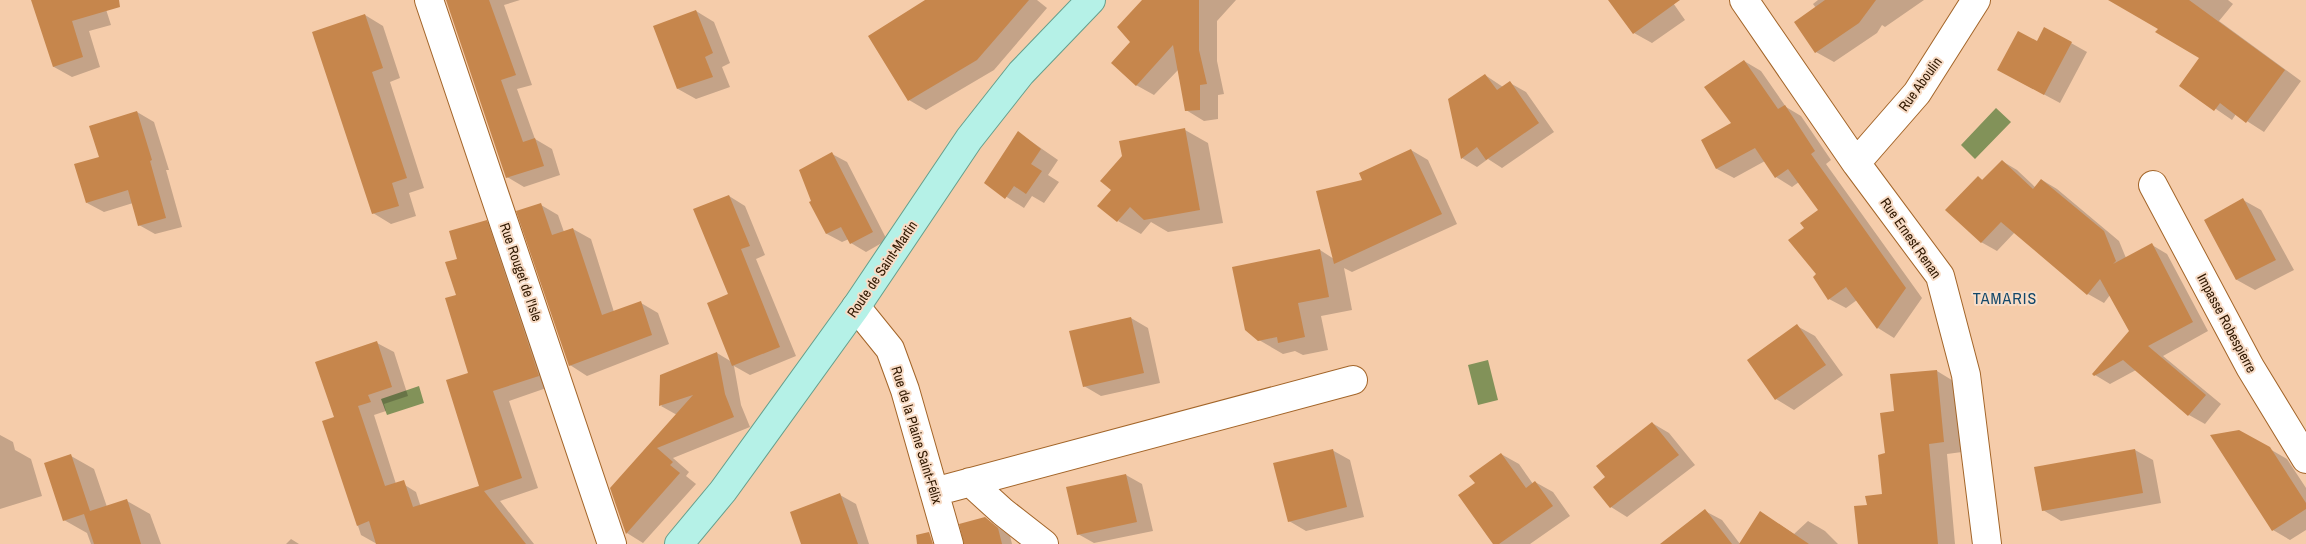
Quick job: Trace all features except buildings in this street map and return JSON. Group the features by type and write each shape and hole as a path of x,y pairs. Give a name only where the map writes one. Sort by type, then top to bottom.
{"main road":[{"name":"Route de Saint-Martin","path":"679,544 724,491 856,307 969,139 1021,73 1090,0"}],"street":[{"name":"Rue Rouget de l'Isle","path":"429,0 612,544"},
{"name":"Rue Ernest Renan","path":"1744,0 1856,162 1940,276 1966,375 1987,544"},
{"name":"Rue Aboulin","path":"1856,162 1917,93 1976,0"},
{"name":"Impasse Robespierre","path":"2152,185 2250,367 2306,459"},
{"name":"Rue de la Plaine Saint-Félix","path":"856,307 890,349 905,390 949,544"},
{"path":"934,492 1353,380"},
{"path":"970,482 1003,512 1044,544"}],"shaded area":[{"path":"1996,108 2011,122 1975,159 1961,145"},
{"path":"1488,360 1498,400 1478,405 1468,365"},
{"path":"419,386 424,403 387,415 381,399"}],"district":[{"name":"TAMARIS","path":"2005,298"}]}
